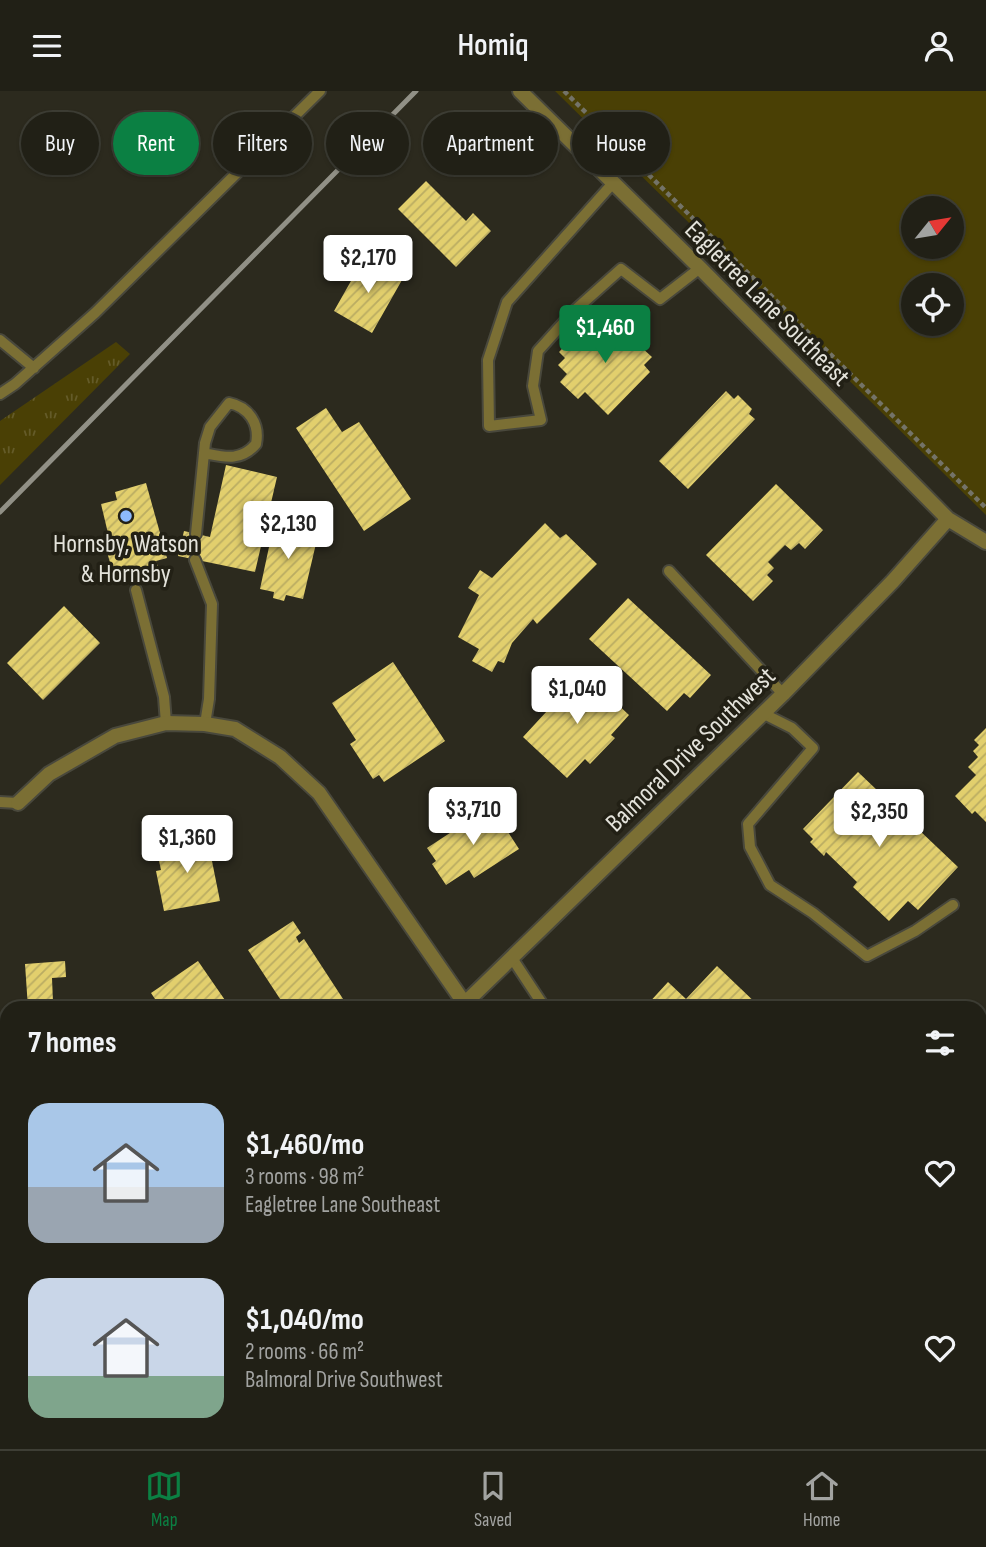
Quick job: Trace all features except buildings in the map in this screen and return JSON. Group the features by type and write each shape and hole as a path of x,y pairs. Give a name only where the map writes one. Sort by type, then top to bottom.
{"street":[{"name":"Eagletree Lane Southeast","path":"520,91 700,268 948,519 986,542"},
{"name":"Balmoral Drive Southwest","path":"468,1001 783,694 893,581 948,519"},
{"path":"18,803 49,774 115,736 166,723 205,724 235,729 280,757 319,793 460,1001"}],"lane":[{"path":"0,394 95,313 320,91"},
{"path":"613,183 507,302 488,360 489,426 541,421 533,386 538,351 574,311 621,269 660,299 700,268"},
{"path":"0,339 34,367"},
{"path":"197,534 204,453 210,427 229,403 241,406 251,416 257,430 256,445 239,457 204,453"},
{"path":"195,560 212,604 209,699 205,724"},
{"path":"669,571 783,694"},
{"path":"136,590 164,697 166,723"},
{"path":"762,713 792,728 813,748 748,824 750,847 771,885 813,913 867,956 915,931 953,905"},
{"path":"0,802 18,803"},
{"path":"512,958 540,1001"}],"path":[{"path":"564,91 986,507"}],"green space":[{"path":"555,91 986,91 986,515 640,175 670,175 670,112 576,112"},
{"path":"116,342 130,354 0,485 0,421"}],"railway":[{"path":"0,512 416,91"}],"place":[{"name":"Hornsby, Watson & Hornsby","path":"126,516"}]}
